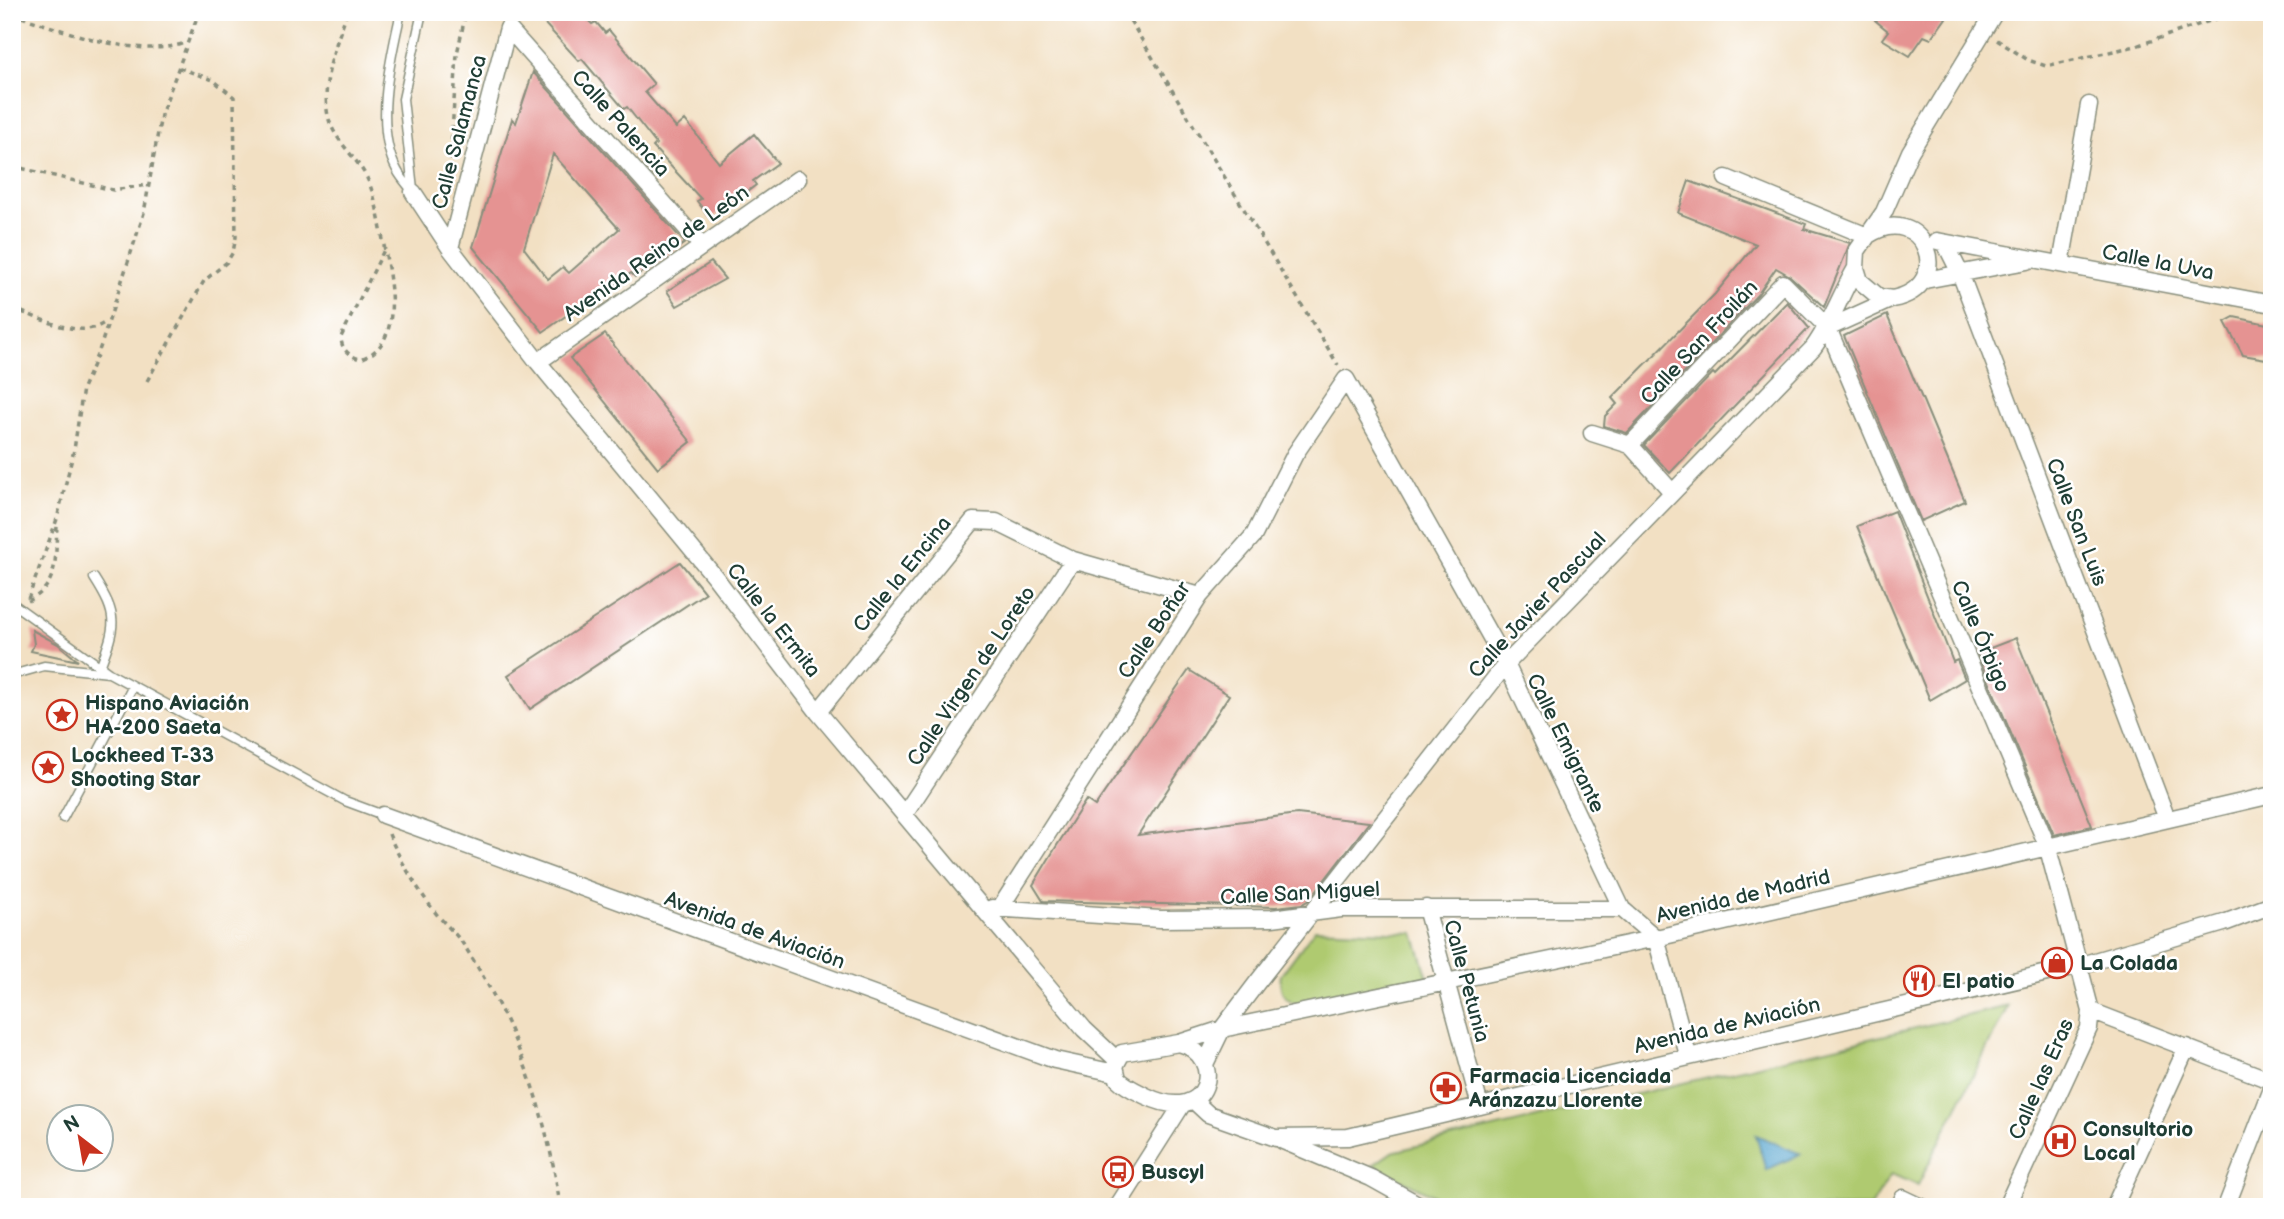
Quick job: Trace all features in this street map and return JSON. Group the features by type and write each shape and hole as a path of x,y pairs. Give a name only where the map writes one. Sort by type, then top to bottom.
{"street":[{"path":"1884,212 1920,239 1929,259 1925,280 1916,290 1892,299 1868,290 1856,268 1857,251 1884,212 1910,152 1995,12"},
{"name":"Calle Palencia","path":"509,28 702,246"},
{"name":"Calle Salamanca","path":"450,248 509,28"},
{"path":"2061,264 2089,105"},
{"path":"1726,177 1867,236 1889,226 1901,227"},
{"name":"Avenida Reino de León","path":"538,362 798,179"},
{"name":"Calle la Ermita","path":"413,192 450,248 538,362 715,577 818,712 1116,1066"},
{"name":"Calle la Uva","path":"1920,239 2272,304"},
{"name":"Calle San Luis","path":"1945,243 1960,273 2167,819"},
{"name":"Calle la Uva","path":"1925,280 2036,259"},
{"name":"Calle Javier Pascual","path":"1205,1064 1222,1029 1506,664 1813,348 1828,328 1838,299 1856,268"},
{"name":"Calle San Froilán","path":"1630,445 1783,283 1828,328"},
{"name":"Calle Javier Pascual","path":"1828,328 1892,299"},
{"name":"Calle Órbigo","path":"1828,328 2047,845 2081,965"},
{"name":"Calle Boñar","path":"1000,908 1200,596 1254,535 1295,454 1346,379"},
{"name":"Calle Emigrante","path":"1346,379 1506,664 1622,909 1656,938"},
{"path":"1592,433 1630,445 1672,492"},
{"name":"Calle la Encina","path":"818,712 973,521 996,522 1073,560 1200,596"},
{"name":"Calle Virgen de Loreto","path":"904,815 1073,560"},
{"name":"Avenida de Madrid","path":"1222,1029 1656,938 2047,845 2272,795"},
{"name":"Avenida de Aviación","path":"383,815 1055,1060 1116,1066"},
{"name":"Avenida de Aviación","path":"1188,1103 1208,1114 1276,1138 1348,1136 2081,965 2224,923 2272,905"},
{"name":"Calle San Miguel","path":"981,908 1160,919 1272,918 1313,912 1426,908 1622,909"},
{"name":"Calle Petunia","path":"1426,908 1480,1106"},
{"path":"1656,938 1688,1055"},
{"name":"Calle las Eras","path":"2006,1207 2089,1028 2091,1011 2081,965"},
{"path":"2091,1011 2272,1081"},
{"path":"1188,1103 1163,1103 1122,1083 1116,1066 1127,1051 1179,1043 1222,1029"},
{"path":"1117,1207 1168,1131 1206,1081 1205,1064 1193,1049 1179,1043"},
{"path":"2114,1207 2188,1047"},
{"path":"2226,1207 2272,1089"},
{"path":"1163,1103 1168,1131"},
{"path":"1276,1138 1371,1178 1423,1207"},
{"path":"1901,1203 1922,1207"}],"lane":[{"path":"401,12 386,81 387,133 396,168 413,192"},
{"path":"413,192 403,99 422,12"},
{"path":"94,578 108,600 115,627 100,667"},
{"path":"12,603 25,606 109,673 345,801 383,815"},
{"path":"12,675 44,666 109,673"},
{"path":"63,818 133,686"}],"path":[{"path":"25,606 57,519 74,450 83,388 144,213 161,115 185,43 199,12"},
{"path":"347,12 328,76 325,96 328,118 335,136 366,176 374,196 392,279 390,314 379,347 370,356 360,359 347,353 341,344 341,337 384,250"},
{"path":"449,182 457,54 466,12"},
{"path":"1125,12 1346,379"},
{"path":"1986,27 1996,40 2028,60 2046,66 2136,46 2236,12"},
{"path":"12,14 87,37 157,50 185,43"},
{"path":"147,381 204,281 227,262 236,237 234,188 237,120 234,97 213,80 177,67"},
{"path":"12,166 113,190 147,185"},
{"path":"12,309 82,330 99,328 108,320"},
{"path":"25,606 37,597 52,579 57,519"},
{"path":"383,815 391,839 432,908 461,941 503,1010 543,1125 555,1172 560,1207"},
{"path":"1359,1207 1360,1199"}],"green space":[{"path":"1315,929 1414,933 1428,978 1301,1005 1295,1003 1282,991 1281,975"},
{"path":"2008,1006 1918,1185 1891,1174 1871,1207 1456,1207 1373,1165 1392,1152"}],"water":[{"path":"1756,1135 1801,1154 1766,1170"}],"building":[{"path":"547,12 579,12 592,24 596,22 605,33 609,30 654,84 645,92 676,128 685,120 719,163 754,134 778,163 753,181 756,185 711,219 697,201 701,199 653,147 656,144 627,107 624,109 582,59 579,61 544,23"},
{"path":"1865,12 1936,12 1946,18 1931,39 1924,36 1910,56 1882,39 1888,31"},
{"path":"533,72 685,243 635,277 631,273 589,304 587,301 543,332 473,247 512,119 516,123","holes":["553,154 619,229 569,273 563,267 548,279 524,248"]},
{"path":"1689,181 1806,224 1804,229 1850,243 1824,307 1790,276 1776,268 1758,294 1627,433 1604,426 1605,416 1617,404 1612,398 1715,294 1756,244 1678,213"},
{"path":"711,262 725,279 677,306 667,291"},
{"path":"1787,302 1809,328 1670,473 1644,445 1713,373 1715,375"},
{"path":"1887,315 1965,501 1921,521 1844,336"},
{"path":"2234,317 2272,325 2272,360 2243,355 2225,322"},
{"path":"605,334 691,442 658,468 570,358"},
{"path":"1894,511 1953,662 1957,660 1965,679 1930,700 1857,526"},
{"path":"680,562 705,593 530,709 508,675"},
{"path":"32,630 58,644 78,661 31,651 34,644"},
{"path":"2016,638 2092,826 2054,835 1977,653"},
{"path":"1189,670 1229,695 1138,835 1297,814 1369,822 1309,900 1302,904 1276,907 1043,901 1033,885 1056,847 1086,800 1095,806"}],"place":[{"name":"Hispano Aviación HA-200 Saeta","path":"62,715"},
{"name":"Lockheed T-33 Shooting Star","path":"48,767"},
{"name":"La Colada","path":"2057,963"},
{"name":"El patio","path":"1919,981"},
{"name":"Farmacia Licenciada Aránzazu Llorente","path":"1446,1088"},
{"name":"Consultorio Local","path":"2060,1141"},
{"name":"Buscyl","path":"1118,1172"}]}
